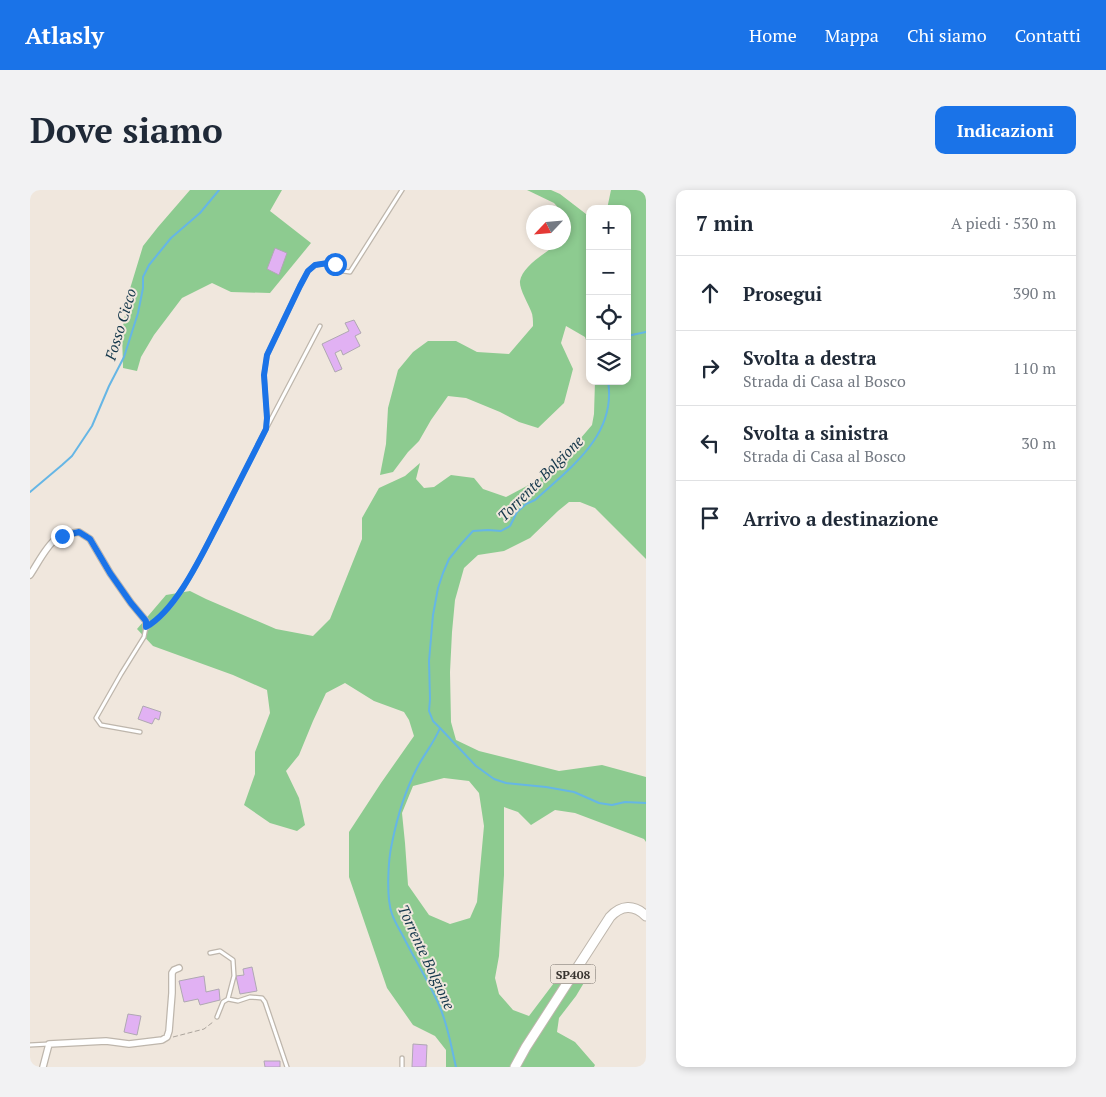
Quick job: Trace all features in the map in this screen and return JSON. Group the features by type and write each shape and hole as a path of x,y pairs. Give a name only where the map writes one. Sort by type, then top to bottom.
{"main road":[{"name":"SP408","path":"515,1067 612,914 620,908 631,907 638,909 646,916"}],"street":[{"path":"30,576 54,540 79,532 90,539 110,573 146,621 146,627"},
{"path":"43,1067 49,1044 106,1042 129,1044 162,1040 167,1037 172,993 172,973 179,968"}],"lane":[{"path":"266,429 264,375 267,355 308,271 315,265 328,263 335,264 344,271 350,272 402,190"},
{"path":"140,732 101,725 96,718 144,637 146,627 160,617 190,578 320,326"},
{"path":"210,952 220,951 233,960 234,976 228,999"},
{"path":"217,1017 223,1002 228,999 238,1001 250,997 262,998 287,1067"},
{"path":"30,1045 49,1044"},
{"path":"402,1058 402,1067"}],"path":[{"path":"167,1037 175,1037 204,1029 217,1017"}],"green space":[{"path":"190,190 282,190 270,211 311,243 270,293 231,292 212,283 182,298 154,335 141,357 137,371 123,368 122,332 129,292 143,246"},
{"path":"527,190 551,190 560,194 586,214 586,340 585,337 566,326 561,343 573,369 564,403 538,428 519,422 466,398 448,396 419,441 393,472 380,475 386,444 388,408 398,370 413,352 428,341 456,341 477,352 509,354 533,326 532,313 521,288 520,281 522,276 529,266 549,250 571,250 571,205 556,205"},
{"path":"611,190 646,190 646,559 595,508 580,502 569,502 530,538 504,551 478,555 464,568 455,600 450,672 451,722 456,740 479,751 559,771 602,765 646,777 646,842 644,839 575,813 555,810 531,825 518,812 504,807 504,875 499,956 495,978 499,994 513,1010 529,1016 563,971 585,981 559,1018 557,1032 575,1042 595,1065 594,1067 446,1067 446,1050 435,1036 413,1025 387,988 349,877 349,832 414,736 409,720 404,712 374,701 345,683 326,693 299,755 286,771 299,798 305,825 297,831 270,823 244,805 255,774 255,752 270,713 267,690 233,675 153,646 137,629 166,595 190,591 276,629 313,636 330,619 362,539 362,518 379,488 405,476 420,463 416,479 424,488 434,487 451,475 474,478 483,489 506,497 538,480 568,453 592,425 595,385 631,385 631,205 608,205","holes":["444,778 469,781 479,793 484,826 477,902 470,918 450,924 429,915 408,885 402,813 413,786"]}],"building":[{"path":"275,248 287,253 279,275 267,269"},
{"path":"354,320 361,333 355,336 360,346 343,355 341,350 335,353 342,369 335,372 322,344 349,331 345,323"},
{"path":"143,706 161,712 159,720 155,718 152,724 138,719"},
{"path":"252,967 257,991 240,994 236,976 244,975 243,969"},
{"path":"204,976 206,992 219,989 220,1000 200,1005 198,999 184,1002 179,981"},
{"path":"128,1014 141,1016 137,1035 124,1032"},
{"path":"413,1044 427,1045 426,1067 412,1067"},
{"path":"264,1061 280,1061 280,1067 265,1067"}],"waterway":[{"name":"Fosso Cieco","path":"30,492 72,456 92,426 124,357 138,313 143,288 143,277 149,265 171,238 200,213 219,190"},
{"name":"Torrente Bolgione","path":"631,335 646,332"},
{"name":"Torrente Bolgione","path":"608,385 609,400 605,418 598,434 576,463 535,500 526,504 517,512 510,526 501,531 473,531 449,559 438,588 433,615 429,661 429,711 433,721 476,766 494,779 506,783 574,792 599,803 612,805 625,802 646,803"},
{"name":"Torrente Bolgione","path":"440,728 417,768 402,805 391,850 388,889 393,917 431,988 442,1013 456,1067"}],"route":[{"path":"62,536 79,532 90,539 110,573 146,621 146,627 154,623 190,578 266,429 264,375 267,355 300,286 308,271 315,265 335,264"}]}
